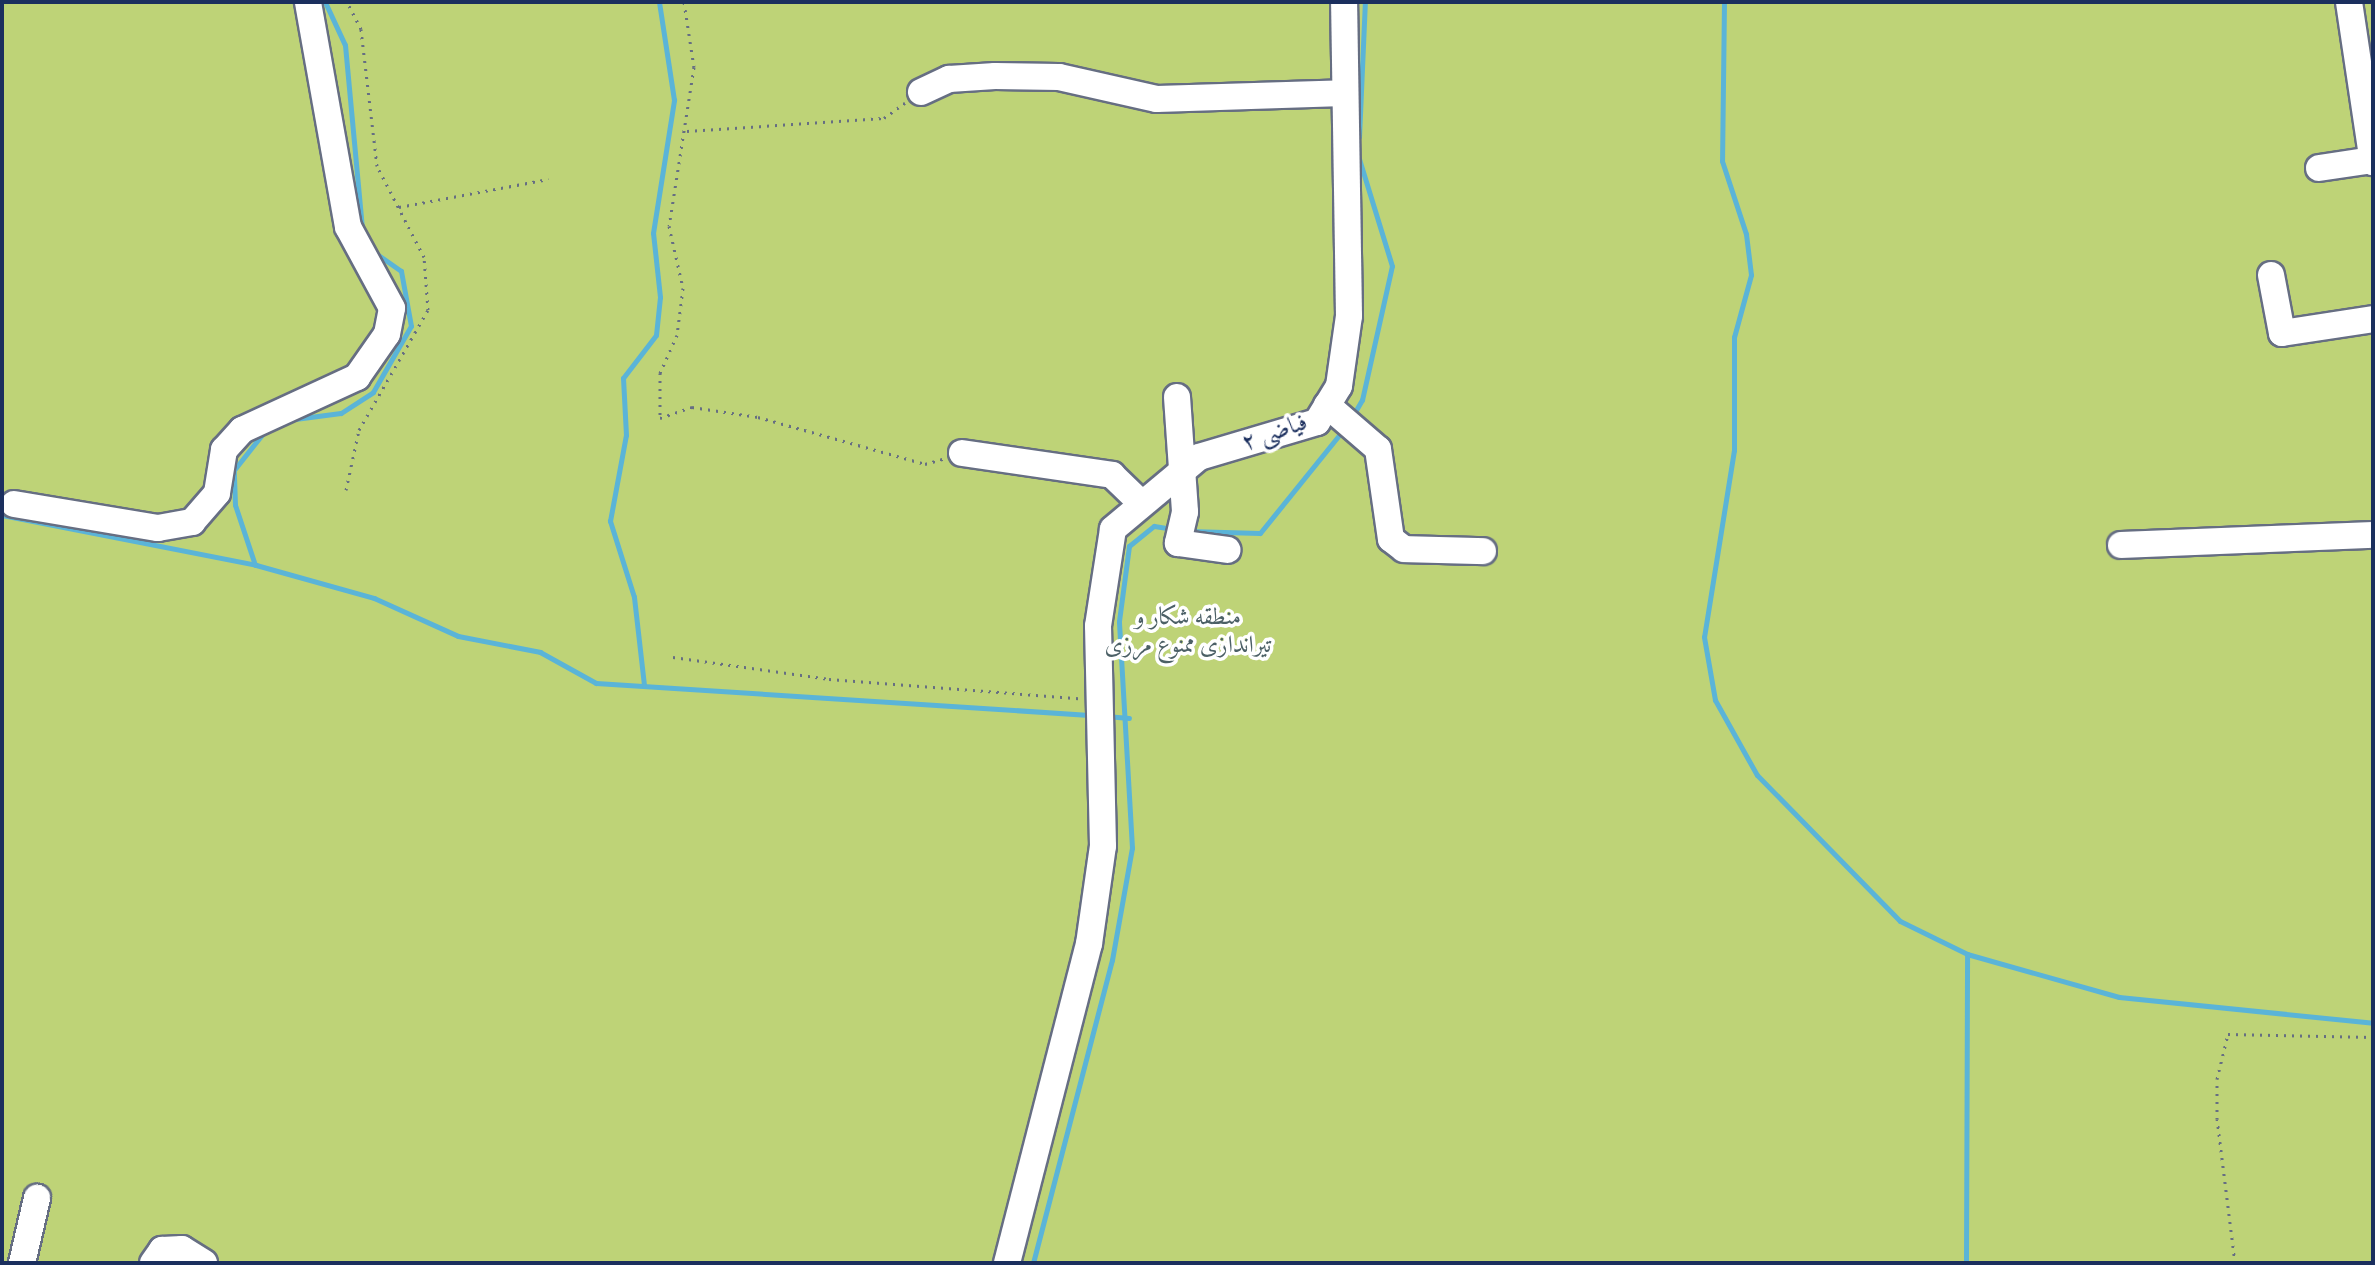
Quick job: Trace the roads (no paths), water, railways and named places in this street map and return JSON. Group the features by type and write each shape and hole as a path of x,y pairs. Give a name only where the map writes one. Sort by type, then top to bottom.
{"street":[{"path":"14,504 158,528 192,522 217,493 224,450 242,430 357,377 387,334 392,308 348,227 308,2"},
{"name":"فیاضی ۲","path":"1007,1263 1089,944 1103,846 1098,711 1105,564 1113,529 1138,500 1199,457 1317,422 1343,420 1339,386 1349,316 1344,2"},
{"path":"2319,168 2373,161 2349,2"},
{"path":"921,92 949,79 995,76 1059,77 1157,99 1344,93"},
{"path":"2271,275 2282,333 2373,319"},
{"path":"1177,397 1181,529 1178,543 1228,550"},
{"path":"1343,420 1386,468 1391,539 1404,549 1483,551"},
{"path":"962,453 1112,475 1138,500"},
{"path":"2121,545 2373,535"},
{"path":"22,1263 37,1198"},
{"path":"153,1263 162,1250 182,1249 204,1263"}],"waterway":[{"path":"325,2 345,45 362,229"},
{"path":"644,685 634,597 610,521 626,435 623,378 656,335 660,297 653,233 674,100 659,2"},
{"path":"1359,137 1365,2"},
{"path":"1724,2 1722,161 1746,234 1751,275 1734,337 1734,450 1704,637 1715,700 1757,775 1900,921 1967,954 2119,997 2373,1023"},
{"path":"1352,417 1362,400 1392,266 1359,159"},
{"path":"295,419 341,413 373,392 411,326 401,271 374,252"},
{"path":"1188,531 1260,533 1344,429"},
{"path":"255,565 235,505 234,470 264,432"},
{"path":"2,515 256,565 374,598 458,636 540,652 596,683 1093,715"},
{"path":"1033,1263 1112,960 1132,848 1119,621 1129,546 1154,526 1174,529"},
{"path":"1106,716 1129,718"},
{"path":"1966,1263 1967,954"}],"park label":[{"name":"منطقه شکار و تیراندازی ممنوع مرزی","path":"1188,633"}]}
